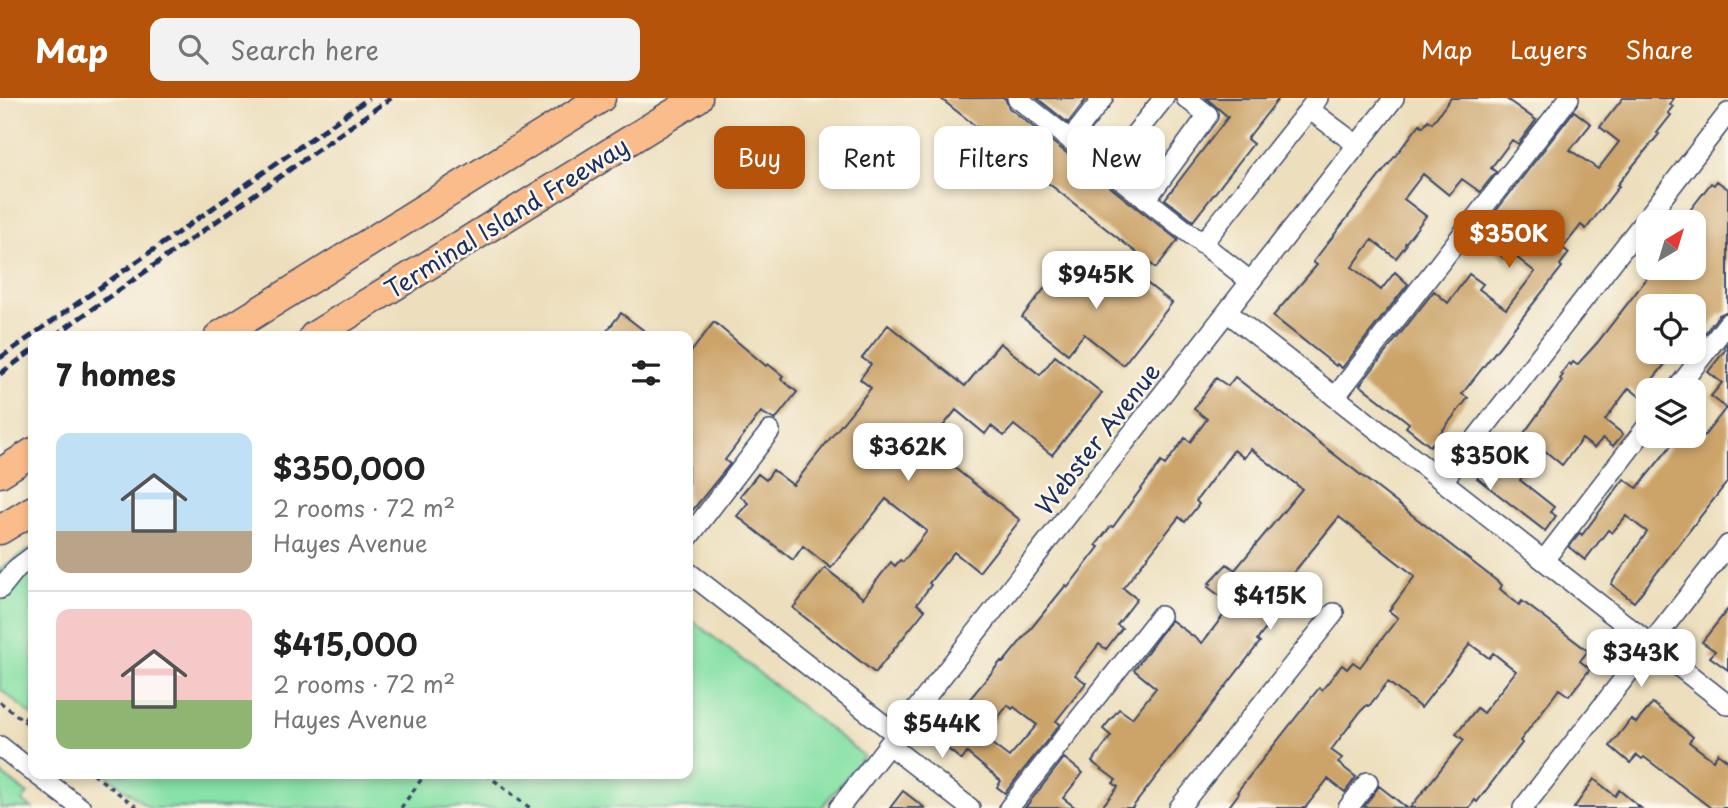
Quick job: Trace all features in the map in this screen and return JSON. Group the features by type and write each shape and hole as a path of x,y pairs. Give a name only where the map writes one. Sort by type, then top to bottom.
{"highway":[{"name":"Terminal Island Freeway","path":"227,331 601,98"},
{"name":"Terminal Island Freeway","path":"322,331 698,98"},
{"path":"0,473 28,455"},
{"path":"0,530 28,513"}],"street":[{"path":"1017,98 1067,138"},
{"path":"1081,126 1103,98"},
{"path":"1142,126 1164,98"},
{"path":"1146,200 1208,114 1186,98"},
{"name":"Webster Avenue","path":"839,808 1394,98"},
{"path":"1335,397 1569,98"},
{"path":"1202,244 1313,103 1357,145"},
{"path":"1443,481 1728,113"},
{"path":"1132,189 1250,282"},
{"path":"1227,312 1728,705"},
{"path":"1685,378 1728,323"},
{"path":"693,531 770,431"},
{"path":"1544,560 1636,441"},
{"path":"1523,808 1728,545"},
{"path":"0,589 17,568 28,560"},
{"path":"693,576 893,739 970,808"},
{"path":"1179,808 1334,613"},
{"path":"1009,808 1160,616"},
{"path":"0,746 28,768"},
{"path":"42,779 80,808"},
{"path":"1348,808 1368,782"}],"path":[{"path":"0,702 28,723"},
{"path":"24,720 28,715"},
{"path":"100,779 138,808"},
{"path":"401,808 421,779"},
{"path":"492,779 530,808"}],"green space":[{"path":"28,550 28,712 0,689 0,569"},
{"path":"693,621 864,756 821,808 149,808 111,779 693,779"},
{"path":"0,773 28,794 22,801 32,808 0,808"}],"building":[{"path":"940,98 1005,98 1009,108 1032,126 976,126"},
{"path":"1037,98 1087,98 1068,123"},
{"path":"1206,98 1279,98 1247,139 1253,144 1193,221 1165,199 1228,117"},
{"path":"1451,98 1505,98 1536,120 1518,144 1512,140 1491,168 1496,172 1480,192 1462,179 1449,195 1423,174 1404,199 1426,216 1406,245 1396,258 1372,240 1352,267 1381,290 1395,272 1408,284 1342,368 1337,364 1336,366 1273,316 1317,265 1313,262 1420,124 1423,127 1428,120 1432,123"},
{"path":"1623,98 1674,98 1668,113 1671,115 1657,133 1659,134 1617,185 1619,186 1586,229 1581,225 1563,248 1569,253 1560,265 1562,267 1462,394 1468,398 1430,446 1406,427 1409,423 1360,385 1434,291 1448,303 1469,274 1483,284 1479,289 1506,309 1535,272 1511,253 1506,260 1494,250 1512,223 1496,211 1574,111 1591,124 1570,150 1598,169 1619,142 1600,127"},
{"path":"1053,142 1067,153 1067,189 1113,189 1178,240 1156,268 1053,187"},
{"path":"1717,181 1728,189 1728,311 1719,315 1706,332 1706,294 1636,294 1636,364 1665,364 1654,378 1636,378 1636,394 1629,388 1605,420 1623,434 1613,446 1603,438 1594,448 1582,439 1562,465 1544,450 1520,480 1554,507 1550,512 1556,516 1545,531 1477,478 1492,459 1495,461 1509,442 1513,445 1518,438 1519,440 1562,381 1561,374 1569,363 1577,365 1646,280 1706,280 1706,210 1690,210 1711,183 1714,185"},
{"path":"1071,255 1110,286 1119,274 1133,285 1139,277 1172,303 1123,365 1084,334 1068,354 1022,317"},
{"path":"621,313 644,331 607,331"},
{"path":"714,322 766,366 768,364 783,376 781,379 797,392 775,420 761,412 725,460 730,464 693,510 693,349"},
{"path":"888,325 965,386 1000,343 1040,375 1055,356 1102,393 1052,455 1014,425 1004,436 991,426 985,434 956,410 927,446 1020,520 979,572 954,552 929,583 931,585 917,604 925,610 875,673 793,608 825,568 863,598 891,562 895,566 900,560 903,562 927,531 886,499 831,568 803,546 793,560 737,516 748,503 740,496 758,474 766,480 773,470 793,485 871,388 860,379 871,364 862,358"},
{"path":"1728,343 1728,481 1634,602 1611,584 1647,532 1626,516 1612,533 1608,530 1585,560 1569,547 1580,533 1582,535 1624,479 1637,488 1669,448 1706,448 1706,433 1726,408 1711,396 1722,383 1708,372 1726,349 1724,348"},
{"path":"1235,377 1502,585 1500,589 1519,605 1522,601 1588,651 1580,661 1590,669 1569,696 1559,689 1520,741 1522,743 1477,802 1475,800 1469,808 1410,808 1464,740 1456,734 1477,708 1483,713 1516,671 1493,653 1489,658 1470,644 1421,708 1388,682 1369,706 1361,711 1331,750 1342,758 1338,763 1356,777 1345,792 1328,779 1305,808 1228,808 1239,793 1237,792 1319,688 1322,690 1342,665 1347,669 1353,662 1360,667 1398,618 1389,611 1415,576 1339,517 1272,599 1283,607 1257,640 1260,642 1132,808 1101,808 1118,787 1113,783 1116,780 1092,762 1111,736 1103,729 1119,709 1132,718 1156,688 1134,670 1171,620 1202,643 1229,608 1229,603 1208,587 1211,584 1209,583 1227,564 1235,570 1302,489 1251,449 1244,458 1234,450 1196,501 1199,504 1185,522 1179,517 1123,588 1137,599 1117,625 1122,628 1106,649 1099,644 1075,675 1086,683 1056,721 1060,724 1005,793 997,787 1001,781 967,753 962,760 936,740 1066,585 1068,587 1099,547 1096,545 1111,526 1113,527 1161,462 1165,465 1185,438 1190,442 1207,419 1194,409 1216,378 1228,386","holes":["1008,705 1012,709 1014,707 1037,725 1009,757 983,737"]},
{"path":"1728,609 1728,670 1710,657 1715,651 1702,642"},
{"path":"1653,703 1693,737 1689,742 1713,760 1718,753 1728,761 1728,808 1711,808 1644,757 1642,759 1637,755 1630,763 1610,746 1631,719 1636,723"},
{"path":"1064,758 1083,773 1063,798 1076,808 1025,808"},
{"path":"1594,779 1615,796 1619,790 1641,808 1574,808"},
{"path":"1379,786 1407,808 1364,807"},
{"path":"903,791 925,808 890,808"}],"railway":[{"path":"38,331 369,98"},
{"path":"61,331 391,98"},
{"path":"0,358 28,338"},
{"path":"0,374 28,354"}]}
